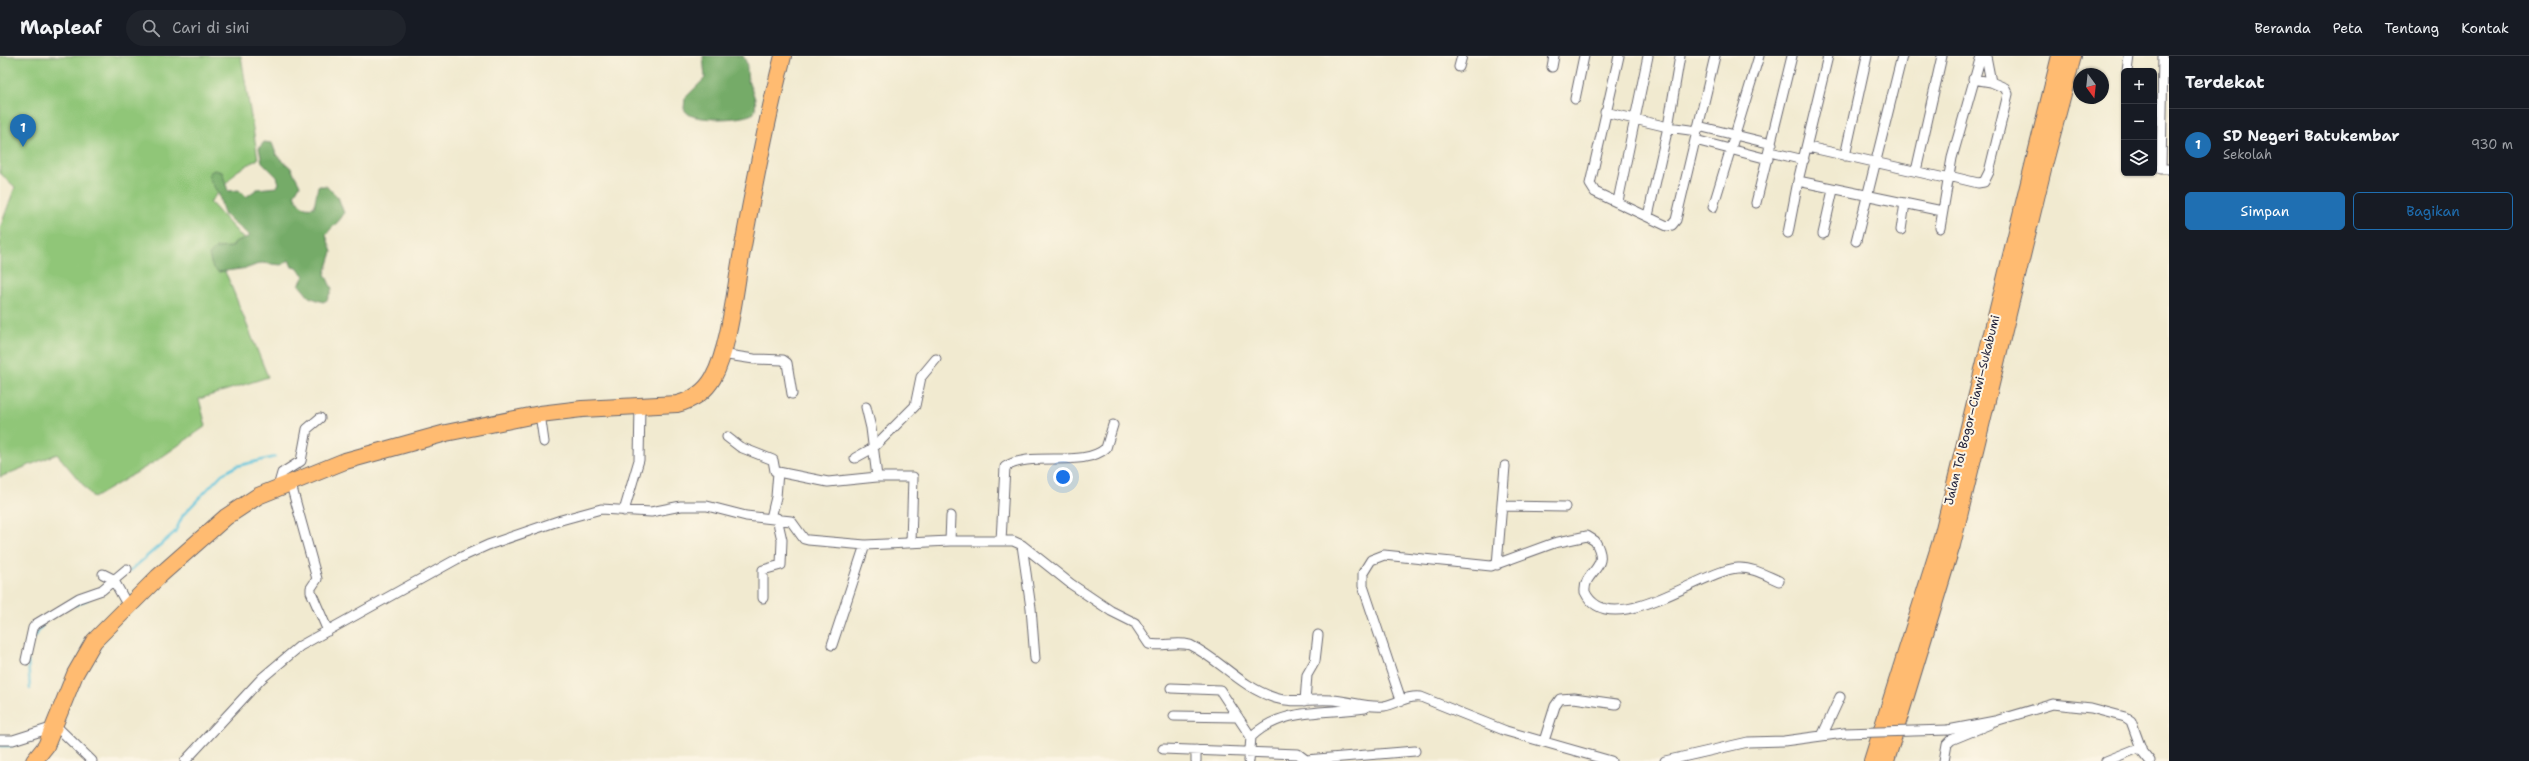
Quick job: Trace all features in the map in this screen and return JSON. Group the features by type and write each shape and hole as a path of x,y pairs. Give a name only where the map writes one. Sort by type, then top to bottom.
{"highway":[{"path":"34,761 46,746 75,674 87,652 101,633 128,606 226,516 258,496 284,484 345,461 413,441 540,414 678,404 692,399 701,392 712,378 721,354 732,312 758,167 783,56"},
{"name":"Jalan Tol Bogor–Ciawi–Sukabumi","path":"1872,761 1941,541 2060,56"},
{"name":"Jalan Tol Bogor–Ciawi–Sukabumi","path":"1886,761 1952,545 2041,177 2073,56"}],"street":[{"path":"1459,67 1462,56"},
{"path":"1552,67 1554,56"},
{"path":"1575,99 1584,56"},
{"path":"1619,56 1605,112 1590,184 1595,192 1667,226 1675,223 1715,56"},
{"path":"1618,202 1648,56"},
{"path":"1648,216 1668,127 1680,56"},
{"path":"1713,207 1759,56"},
{"path":"1756,203 1770,152 1792,56"},
{"path":"1788,233 1798,181 1808,147 1828,56"},
{"path":"1846,156 1868,56"},
{"path":"1856,241 1877,163 1902,56"},
{"path":"1916,172 1942,56"},
{"path":"1940,228 1952,158 1973,79 1981,56"},
{"path":"1986,56 1991,82"},
{"path":"2127,68 2129,56"},
{"path":"2163,56 2161,169 2169,169"},
{"path":"1808,147 1949,179 1953,177 1978,183 1984,182 1988,175 2008,94 2005,88 1991,82 1973,79"},
{"path":"1605,112 1668,127 1697,132 1734,134 1770,152"},
{"path":"1697,132 1730,148 1770,152 1804,160"},
{"path":"1798,181 1833,190 1942,211"},
{"path":"1823,234 1833,190"},
{"path":"1901,230 1905,203"},
{"path":"721,354 754,359 783,360 787,363 792,394"},
{"path":"855,458 873,448 916,406 921,377 936,359"},
{"path":"624,511 639,460 640,406"},
{"path":"866,407 877,477"},
{"path":"540,414 544,442"},
{"path":"320,418 307,429 301,461 282,473 284,484 317,579 311,592 328,631"},
{"path":"1001,541 1005,467 1031,460 1097,454 1106,448 1113,425"},
{"path":"727,437 740,447 773,460 775,463 775,471 778,472 828,482 877,477 913,477 911,543"},
{"path":"1497,565 1505,466"},
{"path":"764,598 763,570 781,564 782,540 774,518 778,472"},
{"path":"184,761 276,665 300,646 457,558 488,545 561,520 601,509 651,512 681,506 701,506 746,516 791,521 804,539 865,545 950,541 1013,541 1022,545 1071,584 1111,611 1135,623 1149,644 1163,646 1181,643 1190,645 1255,689 1281,699 1305,701 1332,700 1374,707"},
{"path":"1502,506 1565,507"},
{"path":"950,541 951,516"},
{"path":"1401,700 1363,586 1363,573 1371,560 1384,555 1405,556 1478,565 1497,565 1554,543 1580,536 1592,537 1598,546 1601,558 1597,569 1586,584 1585,592 1595,605 1613,610 1641,606 1713,575 1739,568 1779,581"},
{"path":"832,645 865,545"},
{"path":"1022,545 1031,608 1035,659"},
{"path":"26,660 33,628 36,624 79,598 102,590 115,583 127,569"},
{"path":"103,574 115,583 128,606"},
{"path":"1305,701 1307,676 1315,661 1318,635"},
{"path":"1171,688 1220,690 1251,737 1249,761"},
{"path":"1251,737 1272,722 1297,714 1374,707 1416,696 1429,699 1492,726 1604,760"},
{"path":"1822,736 1840,697"},
{"path":"1544,741 1555,706 1560,699 1574,698 1616,704"},
{"path":"1669,760 1748,742 1844,733 1948,730 1995,721 2045,705 2086,706 2128,718 2134,727 2141,747 2150,761"},
{"path":"1174,716 1238,717"},
{"path":"1944,761 1947,744 1951,740 1984,728 1995,721"},
{"path":"0,740 13,740 55,726 92,761"},
{"path":"2106,761 2141,747"},
{"path":"1164,749 1298,754 1306,760 1415,751"},
{"path":"1196,750 1196,761"}],"green space":[{"path":"0,56 241,56 258,159 237,171 210,202 249,245 215,252 228,278 268,377 199,399 206,426 156,461 94,498 57,454 0,477 0,228 15,187 0,173"},
{"path":"703,56 743,56 747,65 748,80 756,104 754,113 741,117 713,119 696,117 686,112 684,109 685,98 705,78"},
{"path":"264,142 272,143 277,156 291,168 300,185 294,195 301,205 314,207 318,186 326,186 338,197 344,213 326,235 332,252 325,274 332,289 327,300 323,302 309,297 299,285 304,276 297,268 292,267 289,260 282,265 261,263 248,268 218,272 212,266 209,255 216,248 232,247 235,242 250,236 224,214 219,195 209,178 209,173 214,170 222,172 228,191 239,190 246,197 257,189 277,187 279,183 277,177 262,162 259,148"}],"waterway":[{"path":"130,571 175,532 183,515 222,474 237,466 275,457"},
{"path":"76,605 88,599"},
{"path":"35,637 42,625"},
{"path":"28,661 30,689"},
{"path":"0,746 10,746 17,743"}],"place":[{"name":"SD Negeri Batukembar","path":"23,147"}]}
